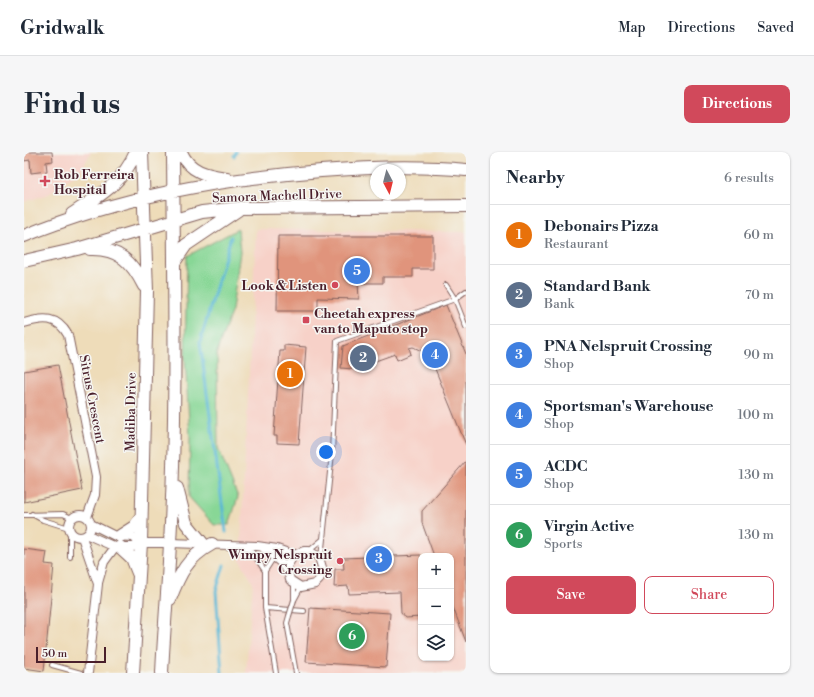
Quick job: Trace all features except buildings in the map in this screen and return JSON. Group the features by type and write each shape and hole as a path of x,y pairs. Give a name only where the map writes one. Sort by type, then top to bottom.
{"main road":[{"path":"63,220 119,181 130,167 136,152"},
{"name":"Madiba Drive","path":"133,673 141,543 146,291 142,152"},
{"path":"162,673 173,469 175,261 173,152"},
{"path":"181,152 195,170 204,174 237,180"},
{"name":"Samora Machell Drive","path":"24,236 63,220 144,196 237,180 285,174 368,167 410,167 466,170"},
{"name":"Samora Machell Drive","path":"24,261 77,249 202,212 240,208 466,206"},
{"path":"175,261 186,245 240,208"},
{"path":"77,249 103,248 121,255 137,273 146,291"},
{"path":"166,610 185,565 207,544 186,523 182,512 173,469"},
{"path":"139,576 132,558 118,543 141,518"}],"street":[{"name":"Sitrus Crescent","path":"24,323 47,319 57,321 62,325 68,335 96,477 95,495 89,520 90,532 85,536"},
{"path":"80,515 89,520 118,543 85,536 75,537 69,530 72,518 80,515"},
{"path":"85,536 85,546 98,584"},
{"path":"88,673 98,584 104,562 118,543 133,537 141,543 207,544 260,547 294,554 309,551 316,555 321,561 323,571 319,580 311,586 298,585 290,580 287,570 288,562 294,554"},
{"path":"260,547 274,556 287,570"}],"lane":[{"path":"446,285 455,299 466,327"},
{"path":"321,561 322,540 328,502 337,341 455,299 466,291"},
{"path":"32,514 69,530 70,557"},
{"path":"24,515 62,514 72,518"},
{"path":"309,551 322,540"},
{"path":"242,546 253,553 265,571"},
{"path":"274,556 265,571 265,608 276,673"},
{"path":"296,673 288,616 298,585"},
{"path":"294,600 298,585"},
{"path":"265,608 304,610"},
{"path":"52,665 81,673"}],"shaded area":[{"name":"Rob Ferreira Hospital","path":"24,152 91,152 82,169 49,194 24,202"},
{"path":"256,229 466,232 466,673 246,673 253,583 240,560"}],"green space":[{"path":"238,229 240,252 232,310 217,351 218,448 238,497 229,525 214,525 189,497 190,437 185,359 187,256"}],"waterway":[{"path":"234,156 236,152"},
{"path":"226,532 200,342 231,237"},
{"path":"222,673 216,591 224,565"}],"place":[{"name":"Rob Ferreira Hospital","path":"45,181"},
{"name":"ACDC","path":"357,271"},
{"name":"Look & Listen","path":"335,285"},
{"name":"Cheetah express van to Maputo stop","path":"306,320"},
{"name":"Sportsman's Warehouse","path":"435,355"},
{"name":"Standard Bank","path":"363,358"},
{"name":"Debonairs Pizza","path":"290,374"},
{"name":"PNA Nelspruit Crossing","path":"379,559"},
{"name":"Wimpy Nelspruit Crossing","path":"340,561"},
{"name":"Virgin Active","path":"352,636"}]}
